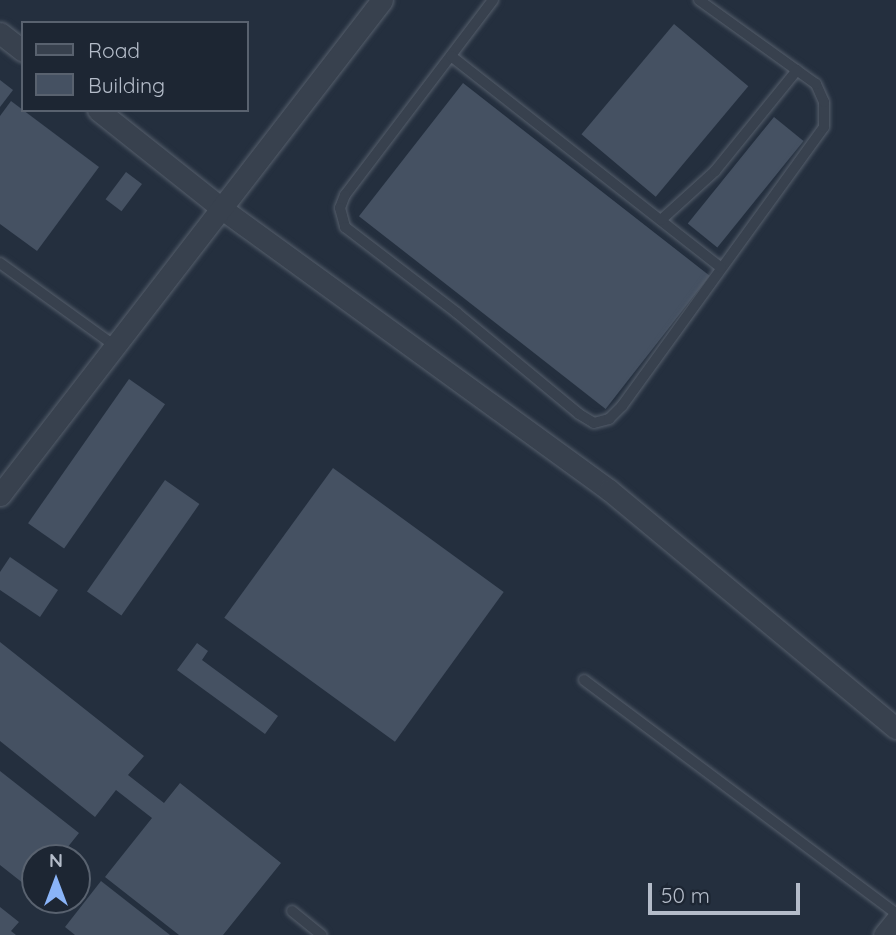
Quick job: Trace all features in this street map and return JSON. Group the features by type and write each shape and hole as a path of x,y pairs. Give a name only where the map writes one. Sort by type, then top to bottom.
{"street":[{"path":"0,495 382,0"},
{"path":"0,33 21,49"},
{"path":"101,112 221,208 609,491 896,727"},
{"path":"884,935 896,920"}],"lane":[{"path":"494,0 345,195 340,208 345,226 457,313 579,414 594,423 609,419 824,127 824,102 816,84 699,0"},
{"path":"451,56 721,268"},
{"path":"661,220 715,171 797,70"},
{"path":"0,263 115,346"},
{"path":"584,680 896,913"},
{"path":"292,911 322,935"}],"building":[{"path":"674,24 748,86 656,197 581,134"},
{"path":"0,80 13,90 0,107"},
{"path":"463,83 710,276 606,409 359,216"},
{"path":"11,101 21,108 21,112 26,112 99,167 37,251 0,224 0,116"},
{"path":"774,117 804,141 717,247 688,223"},
{"path":"126,172 142,184 122,211 106,199"},
{"path":"129,379 165,404 64,548 28,523"},
{"path":"333,468 504,592 395,742 224,618"},
{"path":"165,480 199,504 121,615 87,591"},
{"path":"10,557 58,590 40,617 0,590 0,572"},
{"path":"0,642 144,756 128,775 164,803 180,783 281,863 223,935 179,935 105,877 152,818 116,790 95,817 0,741"},
{"path":"197,643 208,651 202,660 278,716 265,734 177,670"},
{"path":"0,771 79,833 70,844 21,844 21,882 0,865"},
{"path":"101,881 170,935 75,935 65,927 75,914 91,914 91,894"},
{"path":"0,907 19,922 11,931 16,935 0,935"}]}
